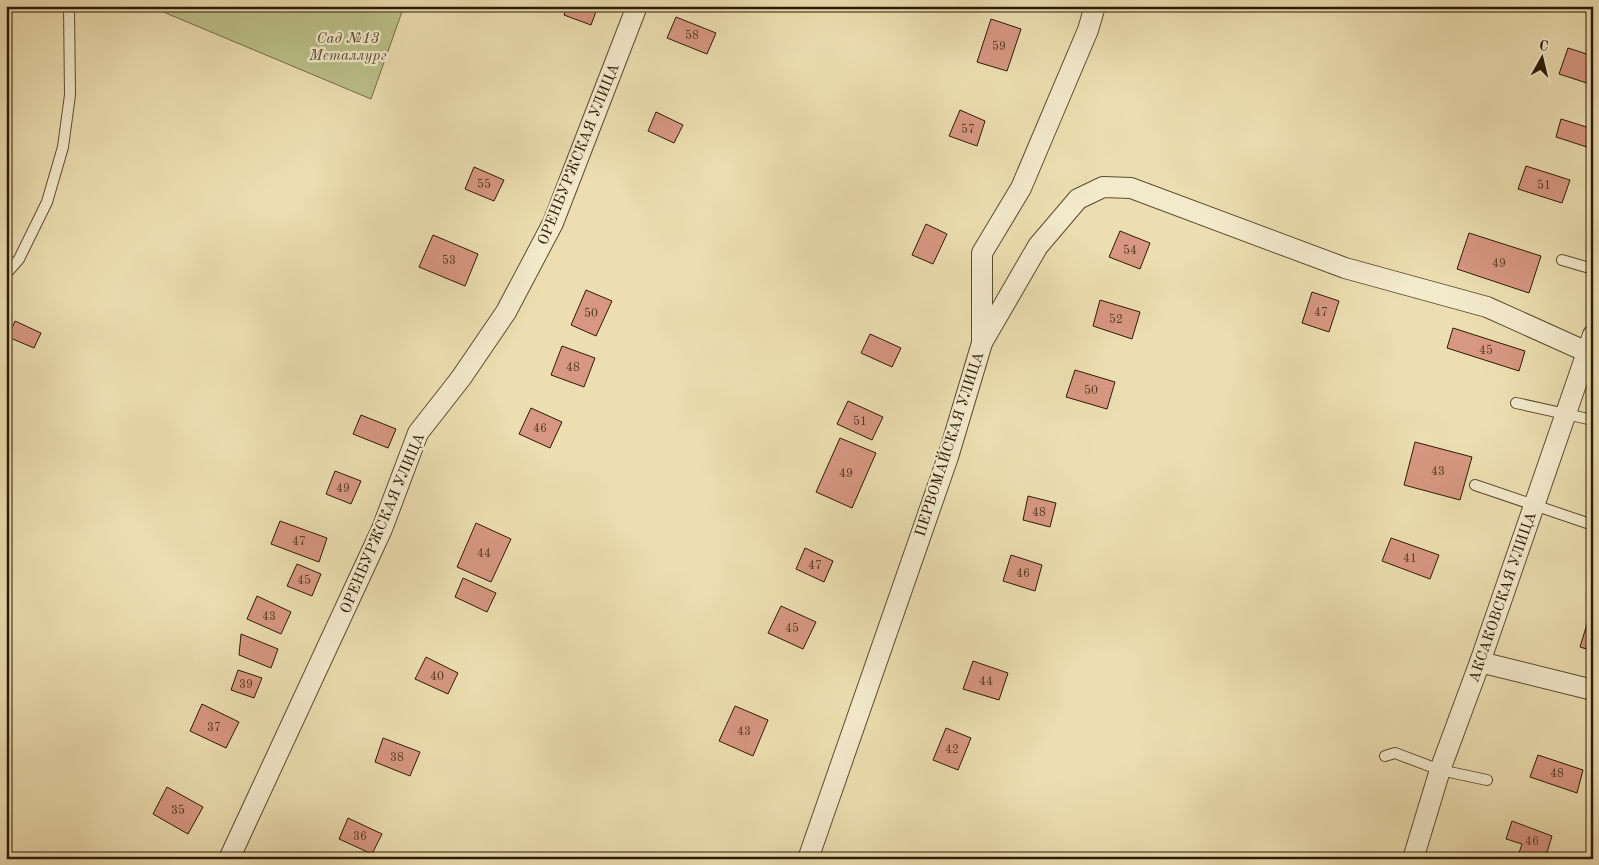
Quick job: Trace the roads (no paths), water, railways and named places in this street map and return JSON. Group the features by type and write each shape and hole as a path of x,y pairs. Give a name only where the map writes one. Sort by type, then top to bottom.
{"street":[{"name":"ОРЕНБУРЖСКАЯ УЛИЦА","path":"229,859 382,529 418,434 461,378 506,312 553,223 636,6"},
{"name":"ПЕРВОМАЙСКАЯ УЛИЦА","path":"808,859 948,457 982,342 982,254 1021,188 1088,30 1095,6"},
{"path":"982,342 1038,246 1078,200 1103,187 1131,188 1345,268 1487,307 1590,343"},
{"name":"АКСАКОВСКАЯ УЛИЦА","path":"1412,859 1440,770 1480,662 1590,343"},
{"path":"1480,662 1593,690"}],"lane":[{"path":"6,274 19,259 47,202 63,147 70,95 69,6"},
{"path":"1562,260 1593,269"},
{"path":"1516,403 1593,420"},
{"path":"1475,485 1590,524"},
{"path":"1385,756 1395,753 1440,770 1487,780"}],"park label":[{"name":"Сад №13 Металлург","path":"348,46"}]}
